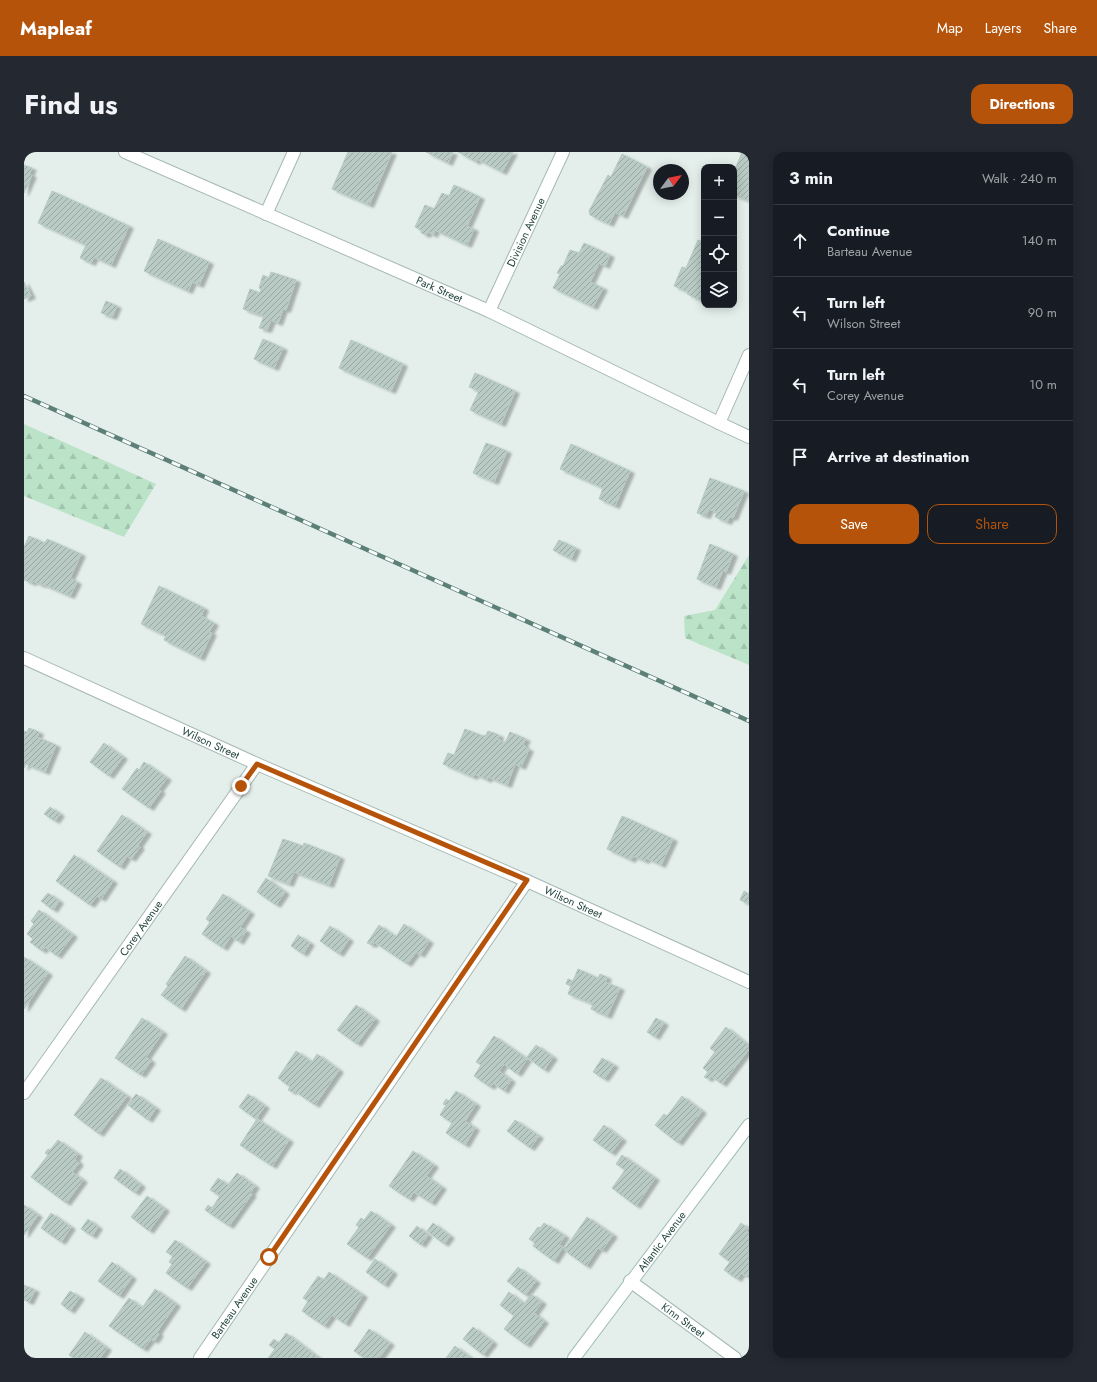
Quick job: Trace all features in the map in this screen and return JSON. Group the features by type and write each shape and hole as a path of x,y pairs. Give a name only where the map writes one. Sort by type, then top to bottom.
{"street":[{"name":"Park Street","path":"125,152 489,311 719,423 749,436"},
{"path":"266,214 294,152"},
{"name":"Division Avenue","path":"489,311 563,152"},
{"path":"719,423 749,355"},
{"name":"Wilson Street","path":"24,658 257,764 527,880 749,982"},
{"name":"Corey Avenue","path":"24,1092 257,764"},
{"name":"Barteau Avenue","path":"200,1358 527,880"},
{"name":"Atlantic Avenue","path":"574,1358 630,1281 749,1125"},
{"name":"Kinn Street","path":"630,1281 736,1358"}],"green space":[{"path":"24,424 156,484 124,537 24,496"},
{"path":"749,555 749,665 685,638 684,616 715,610"}],"building":[{"path":"348,152 392,152 369,205 332,189"},
{"path":"426,152 453,152 448,163"},
{"path":"458,152 513,152 502,172 477,159 476,162"},
{"path":"742,152 749,152 749,201 737,196 737,164"},
{"path":"622,154 647,167 623,216 615,212 609,224 590,215 589,211 608,175 611,177"},
{"path":"24,165 32,168 29,174 32,175 24,193"},
{"path":"454,185 480,197 467,226 474,229 467,245 435,230 433,235 428,232 426,235 421,233 422,231 415,227 425,205 434,209 442,193 449,196"},
{"path":"52,191 129,226 111,265 94,257 91,263 80,258 86,245 38,223"},
{"path":"158,239 209,262 199,285 192,282 188,291 144,271"},
{"path":"698,240 701,241 701,301 687,294 688,292 674,286 682,267 686,268"},
{"path":"584,243 610,255 605,266 599,263 590,282 603,288 593,307 553,288 560,274 557,273 561,266 563,266 570,250 579,253"},
{"path":"271,272 296,280 286,310 283,309 278,323 271,320 267,330 259,328 264,316 243,309 250,289 260,293 261,289 259,288 263,275 269,278"},
{"path":"24,282 31,296 24,299"},
{"path":"106,301 117,306 112,317 101,313"},
{"path":"263,339 283,348 274,368 254,359"},
{"path":"351,340 403,364 391,391 339,368"},
{"path":"475,373 515,391 501,424 470,410 479,391 469,387"},
{"path":"486,443 507,451 494,482 473,473"},
{"path":"571,444 630,471 615,506 599,499 603,488 560,469"},
{"path":"710,478 744,491 733,518 730,517 727,522 715,517 717,512 709,509 706,516 697,513"},
{"path":"29,536 45,543 47,539 81,554 70,578 77,582 70,596 42,584 24,580 24,547"},
{"path":"559,540 576,548 571,559 553,550"},
{"path":"710,544 733,554 726,572 723,570 716,587 697,579"},
{"path":"159,586 204,608 201,616 214,623 209,632 212,633 200,658 164,640 166,636 141,624"},
{"path":"29,728 39,732 37,737 56,745 45,772 26,764 24,768 24,731 27,732"},
{"path":"465,729 483,736 486,735 488,731 499,735 498,739 505,743 510,732 526,739 523,744 529,749 521,767 515,764 507,785 488,777 487,780 475,774 473,777 443,764 448,753 454,755"},
{"path":"104,743 123,757 109,776 90,762"},
{"path":"144,762 167,778 158,790 161,791 149,808 122,789 137,768 139,770"},
{"path":"50,807 60,814 55,821 44,814"},
{"path":"122,815 147,832 138,845 140,847 131,859 127,856 120,867 97,851"},
{"path":"622,816 673,839 661,865 646,858 645,861 633,856 631,860 607,849"},
{"path":"283,839 303,846 304,843 340,857 329,885 294,872 289,884 268,876"},
{"path":"74,855 113,881 101,899 97,896 90,905 56,881"},
{"path":"266,878 285,892 276,905 257,892"},
{"path":"744,891 749,894 749,904 740,900"},
{"path":"48,893 59,901 53,910 41,901"},
{"path":"223,894 250,912 240,927 246,931 239,942 231,936 223,948 202,934 210,922 206,919"},
{"path":"39,910 73,935 57,956 45,947 42,951 30,942 33,939 27,934 34,924 31,921"},
{"path":"404,924 429,941 420,955 416,952 407,964 374,942 372,945 367,943 379,925 396,937"},
{"path":"330,926 349,939 339,954 320,941"},
{"path":"298,935 310,943 303,954 291,946"},
{"path":"185,956 206,971 181,1009 161,995 168,986 166,984"},
{"path":"24,957 48,973 24,1009"},
{"path":"578,969 598,978 600,974 607,977 605,982 620,988 607,1016 591,1009 593,1004 568,994 571,986 566,984 568,979 573,981"},
{"path":"356,1005 375,1019 357,1044 337,1030"},
{"path":"142,1018 163,1032 146,1057 151,1061 141,1075 115,1058"},
{"path":"656,1018 664,1023 655,1037 647,1032"},
{"path":"726,1027 749,1046 749,1049 722,1084 711,1076 708,1079 704,1077 708,1072 703,1068 715,1052 710,1048"},
{"path":"494,1036 527,1059 517,1074 504,1064 499,1071 511,1080 504,1091 493,1083 490,1087 474,1076 481,1065 476,1062"},
{"path":"536,1045 553,1057 544,1070 527,1057"},
{"path":"296,1051 312,1062 317,1054 339,1070 315,1105 293,1090 292,1092 288,1090 290,1087 278,1078"},
{"path":"602,1058 614,1065 604,1079 593,1072"},
{"path":"101,1078 127,1096 99,1134 74,1115"},
{"path":"456,1091 476,1104 465,1121 475,1128 465,1145 446,1133 452,1123 440,1115 446,1105 443,1104 446,1099 449,1101"},
{"path":"136,1094 156,1108 148,1120 128,1105"},
{"path":"248,1094 265,1106 256,1119 239,1107"},
{"path":"682,1096 702,1111 678,1143 655,1125 664,1114 667,1116"},
{"path":"257,1119 289,1140 272,1166 240,1145"},
{"path":"515,1120 539,1136 530,1148 507,1131"},
{"path":"604,1125 622,1139 611,1153 593,1140"},
{"path":"58,1140 78,1154 75,1159 79,1163 72,1172 83,1180 66,1203 31,1177 48,1155 45,1153 48,1149 50,1150"},
{"path":"413,1151 434,1165 426,1176 442,1187 431,1203 414,1192 409,1199 389,1186"},
{"path":"622,1155 655,1178 636,1206 612,1188 625,1170 616,1164"},
{"path":"120,1169 141,1185 135,1193 114,1178"},
{"path":"237,1173 255,1186 250,1193 252,1194 229,1226 205,1210 208,1205 212,1208 220,1196 210,1190 218,1178 228,1185"},
{"path":"147,1196 165,1209 149,1231 131,1217"},
{"path":"24,1205 38,1215 24,1235"},
{"path":"371,1211 391,1225 367,1258 347,1244 359,1227 356,1225 361,1218 364,1220"},
{"path":"51,1213 71,1227 61,1242 41,1228"},
{"path":"587,1217 613,1235 602,1250 598,1248 586,1266 564,1250"},
{"path":"88,1219 98,1227 92,1236 81,1229"},
{"path":"433,1223 450,1236 444,1244 427,1231"},
{"path":"544,1223 565,1236 559,1245 563,1247 554,1261 533,1246 535,1243 529,1239 538,1227 540,1228"},
{"path":"741,1223 748,1228 746,1231 749,1233 749,1278 741,1273 737,1279 724,1270 730,1262 719,1254"},
{"path":"417,1226 428,1235 421,1245 409,1236"},
{"path":"175,1240 206,1262 187,1288 166,1273 172,1264 169,1262 173,1256 166,1252"},
{"path":"375,1259 393,1272 384,1285 366,1272"},
{"path":"112,1262 132,1277 119,1296 98,1281"},
{"path":"518,1267 536,1281 525,1295 507,1281"},
{"path":"329,1272 363,1295 345,1324 332,1315 324,1326 302,1311 308,1301 303,1298 318,1276 324,1280"},
{"path":"24,1285 35,1290 29,1302 24,1300"},
{"path":"155,1289 176,1304 157,1332 159,1334 154,1341 151,1339 143,1349 109,1326 129,1298 142,1308"},
{"path":"70,1291 80,1297 70,1311 61,1304"},
{"path":"509,1292 524,1304 531,1294 542,1302 534,1313 544,1321 526,1345 504,1329 514,1316 500,1305"},
{"path":"473,1327 493,1342 483,1355 463,1339"},
{"path":"369,1329 390,1343 379,1358 364,1358 354,1351"},
{"path":"85,1332 107,1348 100,1358 73,1358 69,1355"},
{"path":"286,1333 319,1358 268,1358 275,1349 269,1345 274,1339 279,1343"},
{"path":"455,1346 471,1358 446,1358"}],"railway":[{"path":"24,396 749,721"}],"route":[{"path":"241,786 257,764 527,880 269,1257"}]}
